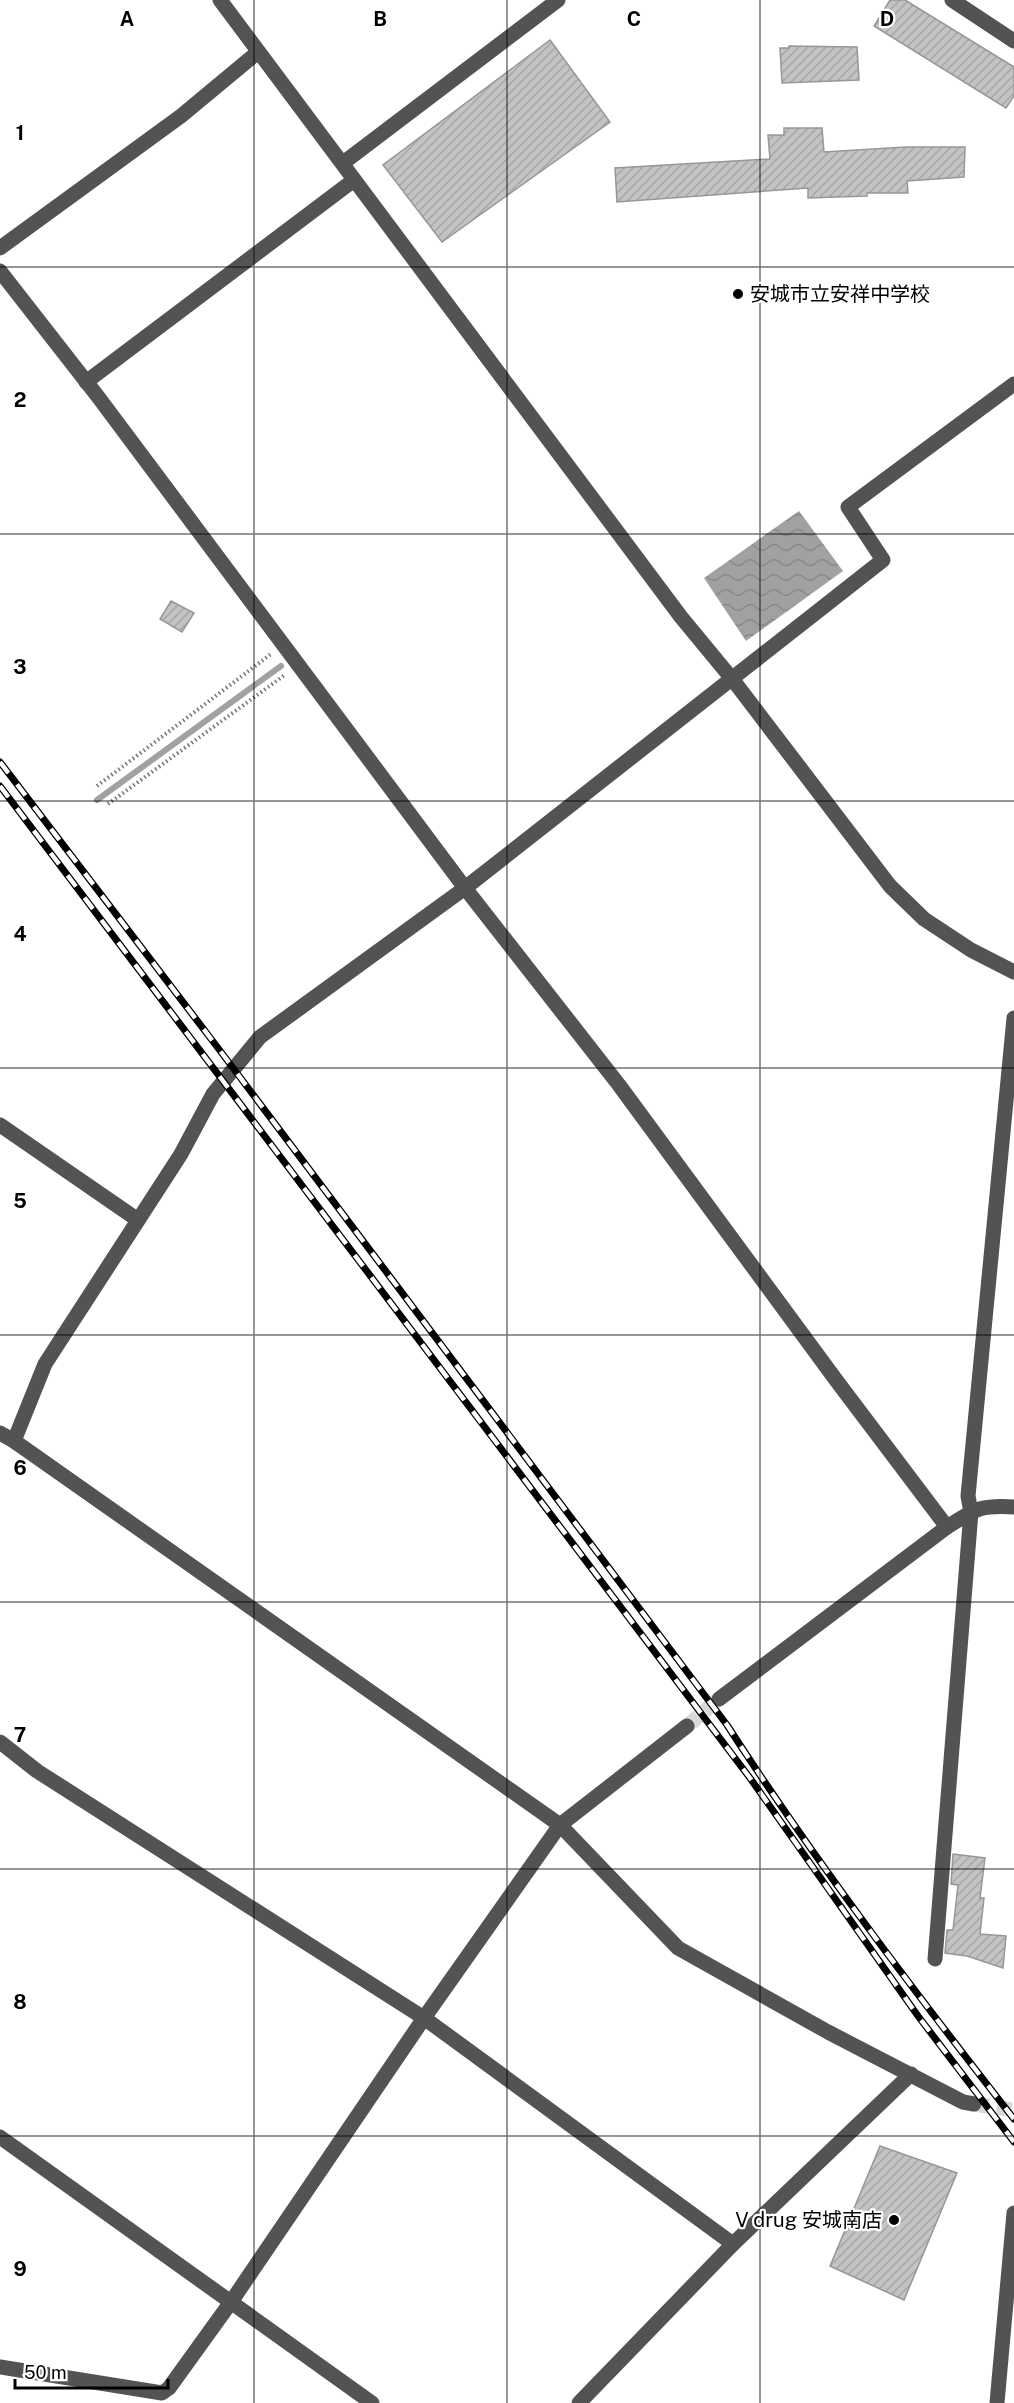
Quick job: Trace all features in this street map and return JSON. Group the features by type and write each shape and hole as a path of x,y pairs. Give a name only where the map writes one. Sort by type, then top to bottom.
{"street":[{"path":"220,0 681,617 733,680 890,886 924,920 971,950 1014,972"},
{"path":"343,163 558,0"},
{"path":"952,0 1014,42"},
{"path":"0,248 181,116 258,52"},
{"path":"86,382 354,180"},
{"path":"0,271 299,664 465,888 619,1084 946,1527"},
{"path":"14,1441 45,1364 182,1154 213,1094 260,1037 465,888 733,680 883,560 848,507 1014,384"},
{"path":"935,1959 971,1512 968,1496 1014,1018"},
{"path":"0,1125 138,1220"},
{"path":"0,1433 560,1825 678,1947 828,2032 963,2102 974,2104"},
{"path":"719,1700 946,1527 986,1506 1014,1507"},
{"path":"0,2367 162,2393 169,2388 231,2302 424,2018 560,1825 687,1726"},
{"path":"0,1742 37,1771 424,2018 733,2244"},
{"path":"579,2403 733,2244 911,2074"},
{"path":"0,2137 372,2403"},
{"path":"997,2403 1014,2213"}],"path":[{"path":"97,786 284,645"},
{"path":"108,804 299,664"}],"water":[{"path":"799,511 843,571 746,641 704,578"}],"building":[{"path":"890,0 905,0 1014,67 1014,96 1006,108 874,26"},
{"path":"550,40 610,122 442,242 383,165"},
{"path":"789,46 857,47 859,80 782,83 780,48 789,48"},
{"path":"784,128 822,128 824,152 906,147 965,147 964,177 907,181 908,193 867,193 867,196 808,198 808,188 617,202 615,168 770,159 768,135 784,135"},
{"path":"171,601 194,613 182,632 160,619"},
{"path":"953,1854 985,1858 980,1898 984,1898 980,1934 1006,1936 1003,1968 967,1956 945,1953 947,1930 953,1930 958,1885 951,1884"},
{"name":"V drug 安城南店","path":"880,2146 957,2173 904,2300 830,2266"}],"waterway":[{"path":"97,800 281,666"}],"tunnel":[{"path":"687,1726 719,1699"},
{"path":"974,2104 1014,2110"}],"railway":[{"path":"0,762 727,1725 760,1776 866,1925 1014,2119"},
{"path":"0,786 750,1778 918,2016 1014,2142"}],"place":[{"name":"安城市立安祥中学校","path":"738,294"},
{"name":"V drug 安城南店","path":"894,2220"}]}
